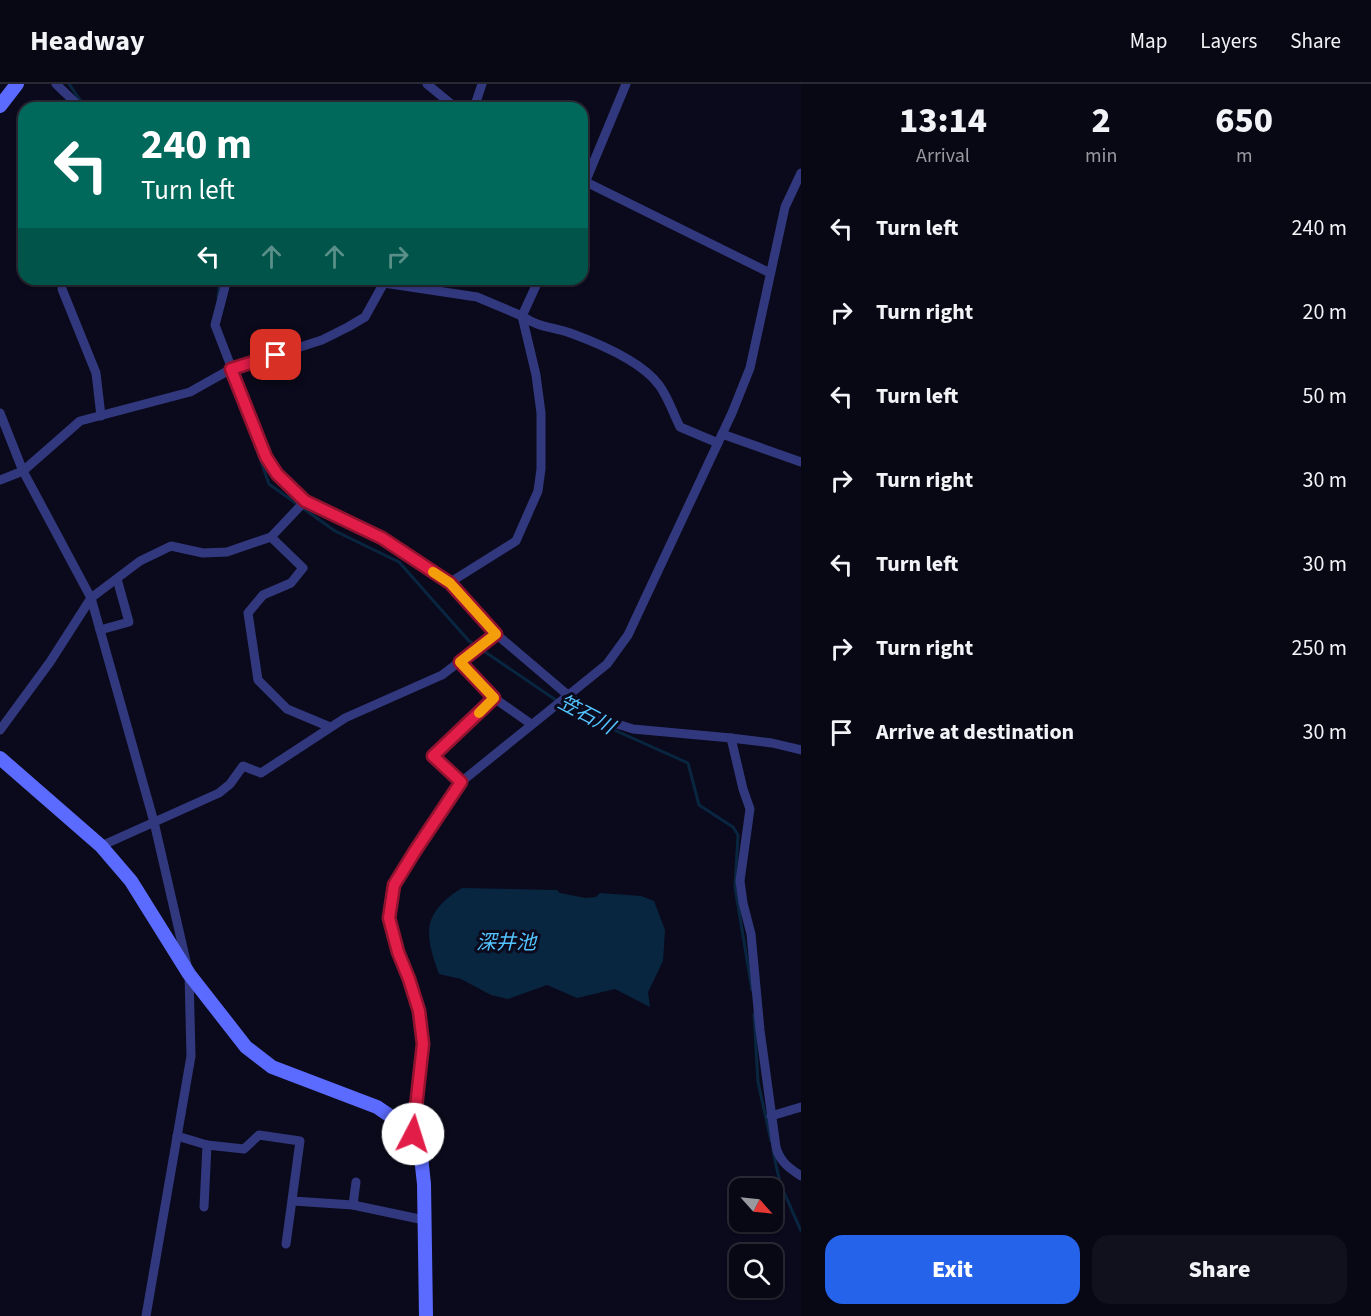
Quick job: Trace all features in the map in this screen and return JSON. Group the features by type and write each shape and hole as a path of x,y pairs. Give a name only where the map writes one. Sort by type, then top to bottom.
{"street":[{"path":"0,106 17,84"},
{"path":"56,84 75,102"},
{"path":"427,84 449,102"},
{"path":"476,102 482,84"},
{"path":"588,172 626,84"},
{"path":"426,1316 421,1157 413,1134 423,1044 419,1011 398,952 389,918 394,885 461,782 607,664 628,635 732,413 750,368 785,207 801,173"},
{"path":"588,186 770,273"},
{"path":"225,285 215,325 231,369 266,457 277,474 305,501 382,538 450,583 496,634 597,715 633,729 772,743 801,750"},
{"path":"0,480 23,471 80,422 190,392 231,369 322,340 348,327 364,317 383,285"},
{"path":"408,285 477,297 522,316 534,325 575,334 623,356 648,373 660,387 680,427 801,462"},
{"path":"450,583 516,541 538,491 541,469 541,413 536,375 522,316 536,285"},
{"path":"62,289 96,373 101,416"},
{"path":"0,413 23,471 91,598 154,822 189,974 191,1056 146,1316"},
{"path":"0,730 50,662 91,598 140,561 171,546 203,553 227,552 272,537 305,501"},
{"path":"272,537 303,568 291,583 263,595 248,613 258,680 287,709 330,727"},
{"path":"100,630 129,622 117,579"},
{"path":"101,846 219,793 230,784 243,766 261,773 345,718 442,675 496,634"},
{"path":"460,662 494,698 531,724"},
{"path":"461,782 433,756 494,698"},
{"path":"731,738 750,809 740,881 751,934 771,1116 779,1157 786,1166 801,1176"},
{"path":"0,758 101,846 131,880 189,974 246,1047 272,1066 377,1107 413,1134"},
{"path":"771,1116 801,1107"},
{"path":"177,1136 207,1145 244,1149 259,1135 300,1140 286,1245"},
{"path":"204,1207 207,1145"},
{"path":"352,1205 356,1182"},
{"path":"293,1202 352,1205 424,1220"}],"water":[{"name":"深井池","path":"462,888 557,890 560,893 585,898 596,897 600,893 641,896 654,901 665,930 663,961 648,992 650,1007 615,989 577,998 547,985 508,999 491,995 461,979 439,974 431,947 430,925 439,906"}],"waterway":[{"name":"笠石川","path":"69,84 82,102"},
{"name":"笠石川","path":"218,298 219,285"},
{"name":"笠石川","path":"235,388 269,484 335,531 399,562 469,641 572,711 688,763 699,805 733,827 738,835 735,887 752,990"},
{"name":"笠石川","path":"754,1014 758,1082 771,1141"},
{"name":"笠石川","path":"773,1151 780,1183 801,1231"}],"slow traffic":[{"path":"433,572 450,583 496,634 460,662 494,698 479,713"}],"route":[{"path":"276,355 231,369 266,457 277,474 305,501 382,538 450,583 496,634 460,662 494,698 433,756 461,782 394,885 389,918 398,952 419,1011 423,1044 413,1134"}]}
